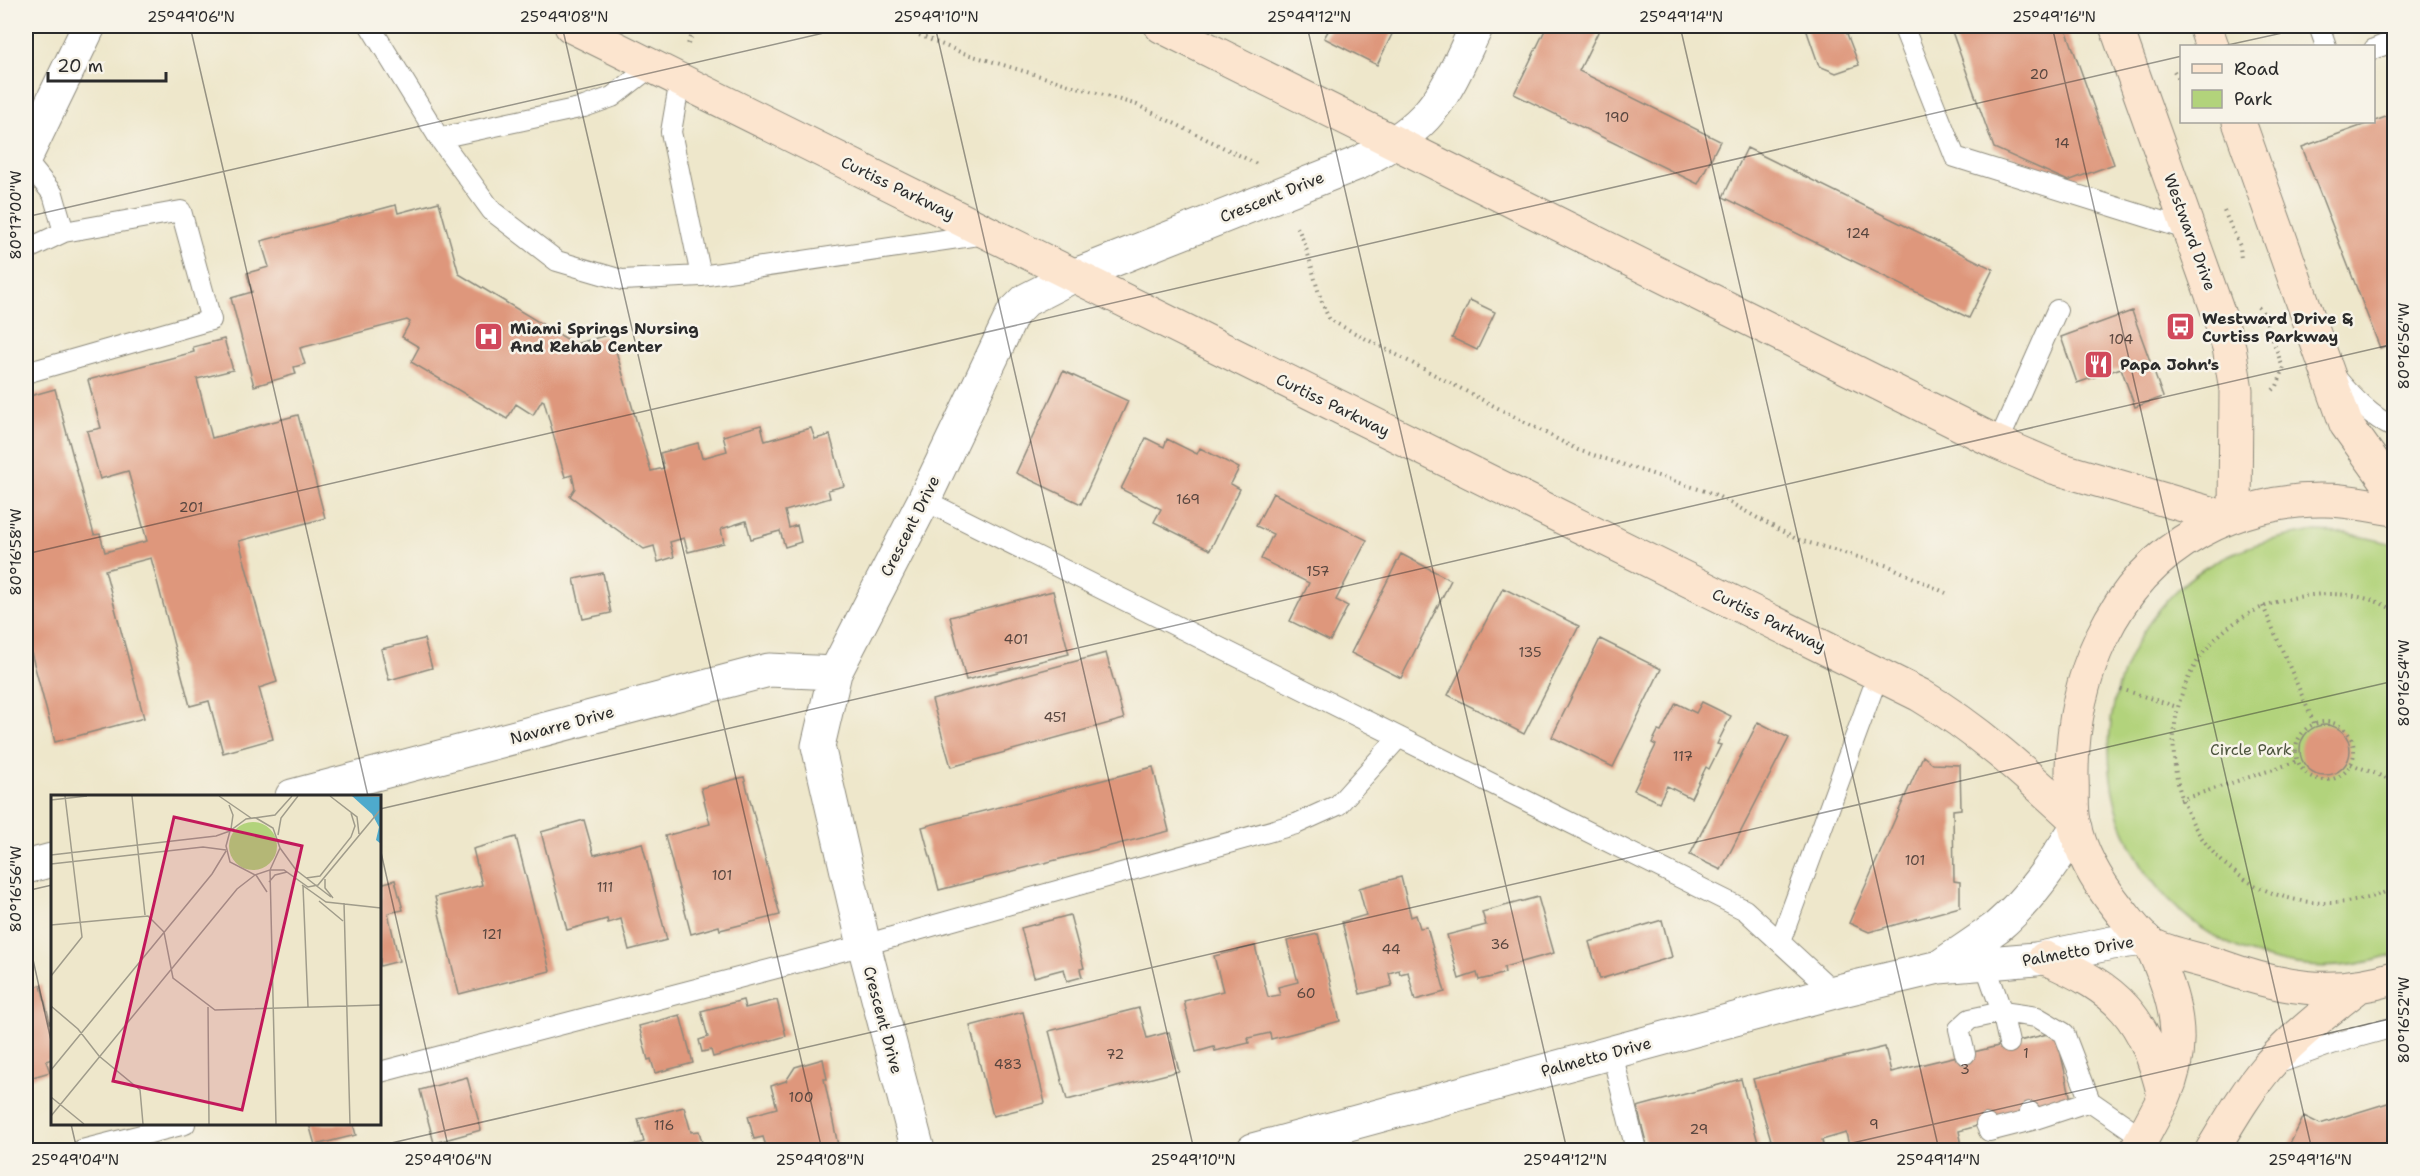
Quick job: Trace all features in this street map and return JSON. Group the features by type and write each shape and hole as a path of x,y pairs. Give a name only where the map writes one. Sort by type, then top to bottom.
{"main road":[{"name":"Curtiss Parkway","path":"572,26 1937,705 1983,736 2074,823"},
{"path":"1161,26 1998,443 2056,468 2231,517"},
{"name":"Westward Drive","path":"2116,26 2229,347 2236,390 2231,517"},
{"path":"2205,26 2212,45"},
{"path":"2239,123 2310,365 2346,424 2394,491"},
{"path":"2139,1144 2164,1096 2174,1064 2177,1036 2176,1009 2168,980 2148,942 2109,896 2090,865 2074,823 2072,760 2077,713 2085,678 2101,635 2119,606 2142,577 2197,533 2231,517 2297,501 2325,500 2394,510"},
{"path":"2148,942 2285,987 2318,989 2358,987 2394,978"},
{"path":"2045,958 2091,979 2112,994 2133,1018 2157,1068 2164,1096"},
{"path":"2212,1150 2240,1103 2268,1067 2319,1018 2358,987"}],"street":[{"path":"26,156 89,26"},
{"name":"Crescent Drive","path":"918,1150 864,945 818,746 834,673 924,500 1013,313 1026,300 1072,276 1361,162 1395,142 1430,112 1444,92 1478,26"},
{"name":"Navarre Drive","path":"296,795 769,670 834,673"},
{"name":"Palmetto Drive","path":"1939,967 1996,927 2016,909 2058,856 2074,823"},
{"path":"26,867 51,860"},
{"name":"Palmetto Drive","path":"1253,1150 1834,992 1939,967 2045,958 2112,943 2148,942"}],"lane":[{"path":"370,26 439,138 492,211 557,261 622,280 701,276 989,234"},
{"path":"1903,26 1955,157 2189,230"},
{"path":"2319,26 2326,45"},
{"path":"2375,48 2394,41"},
{"path":"439,138 584,107 666,73 671,132 701,276"},
{"path":"26,161 53,194 64,232"},
{"path":"26,250 64,232 181,211 211,320 26,373"},
{"path":"1998,443 2057,310"},
{"path":"2310,365 2377,419 2394,428"},
{"path":"924,500 1745,910 1834,992"},
{"path":"1780,942 1878,675"},
{"path":"381,1072 864,945 1296,824 1338,805 1399,737"},
{"path":"1985,964 2009,1043"},
{"path":"1965,1054 1959,1029 1970,1019 2001,1012 2037,1017 2064,1033 2090,1101 2139,1144"},
{"path":"2268,1067 2332,1044 2394,1027"},
{"path":"1612,1053 1636,1150"},
{"path":"1986,1124 1989,1131 2031,1116 2090,1101"},
{"path":"82,1150 181,1125"}],"path":[{"path":"897,26 960,52 1137,105 1260,166"},
{"path":"1294,222 1305,243 1322,306 1329,320 1578,450 1714,494 1796,539 1889,566 1946,593"},
{"path":"2265,391 2272,391 2277,386 2283,368 2310,365"},
{"path":"2394,610 2384,604 2343,594 2302,595 2263,606 2234,624 2209,647 2189,675 2177,707 2172,754 2180,800 2197,833 2221,861 2250,883 2284,898 2320,904 2357,901 2394,888"},
{"path":"2263,606 2314,723"},
{"path":"2116,688 2177,707"},
{"path":"2314,723 2334,723 2343,728 2353,744 2351,764 2337,777 2319,779 2310,776 2298,761 2296,752 2300,735 2314,723"},
{"path":"2180,800 2298,761"},
{"path":"2351,764 2394,781"}],"green space":[{"name":"Circle Park","path":"2310,532 2346,533 2394,544 2394,955 2341,966 2306,966 2270,960 2253,954 2200,927 2159,889 2130,844 2113,793 2109,739 2119,685 2142,634 2179,588 2208,566 2240,550 2274,539"}],"building":[{"path":"1331,26 1396,26 1377,65 1324,38"},
{"path":"1547,26 1601,26 1579,71 1720,141 1698,184 1514,94"},
{"path":"1805,26 1844,26 1859,65 1836,73 1819,66"},
{"path":"1950,26 2065,26 2114,164 2068,181 1994,148"},
{"path":"2394,114 2394,343 2380,348 2302,147 2369,123 2375,123 2375,121"},
{"path":"1747,148 1993,269 1969,318 1723,197"},
{"path":"439,202 459,274 575,344 611,334 651,471 664,468 660,453 698,443 702,458 727,451 723,436 761,425 765,441 811,428 815,439 830,435 844,486 828,490 830,498 785,511 789,528 797,525 801,542 785,547 780,531 751,539 746,521 721,529 724,543 688,552 684,538 670,542 674,557 658,562 654,546 644,549 570,496 575,488 572,475 565,477 544,401 542,400 533,415 516,404 507,419 411,362 419,347 402,337 410,322 407,320 300,348 305,364 294,367 296,374 254,386 231,298 252,292 247,273 269,267 261,241 396,205 398,213"},
{"path":"1470,300 1495,312 1477,350 1452,338"},
{"path":"2132,311 2163,397 2135,407 2121,368 2077,383 2061,337"},
{"path":"224,339 233,370 197,379 212,438 298,415 325,518 239,541 277,682 259,688 273,739 223,753 209,701 190,706 151,558 105,570 144,718 55,742 26,634 26,397 55,389 94,535 100,534 105,552 147,541 128,471 100,479 87,431 101,428 88,380 194,352 193,347"},
{"path":"1063,371 1128,401 1081,504 1016,473"},
{"path":"1146,438 1164,447 1167,439 1197,454 1200,448 1239,468 1231,484 1240,489 1210,550 1154,522 1161,509 1121,489"},
{"path":"1273,493 1367,540 1336,600 1348,606 1330,641 1290,621 1309,583 1261,559 1273,534 1256,526"},
{"path":"1401,554 1451,580 1401,678 1351,653"},
{"path":"603,573 611,613 583,619 574,579"},
{"path":"1503,588 1579,626 1524,734 1448,695"},
{"path":"1053,591 1069,654 966,680 950,617"},
{"path":"424,639 432,668 389,680 381,649"},
{"path":"1600,639 1661,669 1613,767 1552,737"},
{"path":"1106,653 1124,719 951,767 932,700"},
{"path":"1702,702 1731,716 1717,744 1721,745 1709,769 1706,767 1691,798 1667,786 1659,802 1634,790 1656,745 1652,743 1658,731 1661,732 1676,703 1696,713"},
{"path":"1758,722 1789,738 1721,870 1690,855"},
{"path":"2325,725 2334,727 2345,736 2350,750 2348,759 2339,770 2325,775 2316,773 2305,764 2300,750 2302,741 2311,730"},
{"path":"1923,756 1933,764 1960,765 1961,809 1953,810 1954,881 1960,882 1960,907 1869,932 1849,923"},
{"path":"1153,767 1169,831 939,890 922,827"},
{"path":"744,777 780,915 720,930 719,926 691,934 665,836 710,824 701,788"},
{"path":"584,820 594,855 642,843 667,940 629,950 621,919 608,923 607,919 567,930 541,832"},
{"path":"516,837 550,971 459,994 435,897 482,885 473,849"},
{"path":"1401,877 1411,917 1416,915 1420,928 1427,927 1445,992 1415,1000 1408,972 1400,974 1399,970 1389,973 1392,986 1360,994 1342,922 1366,915 1359,888"},
{"path":"395,880 403,910 388,913 399,961 381,966 381,884"},
{"path":"1538,897 1554,953 1504,967 1505,973 1492,977 1479,980 1477,973 1459,979 1447,935 1486,925 1482,912"},
{"path":"1070,915 1084,968 1080,969 1082,977 1067,981 1064,969 1034,977 1021,928"},
{"path":"1662,920 1672,957 1600,979 1589,942"},
{"path":"1318,934 1340,1021 1271,1039 1270,1033 1248,1038 1249,1043 1215,1051 1214,1047 1196,1052 1184,1001 1223,991 1214,956 1255,946 1268,997 1280,995 1278,987 1298,982 1287,941"},
{"path":"41,985 51,1022 51,1059 46,1061 50,1072 26,1079 26,996 30,995 28,989"},
{"path":"743,1000 745,1008 777,1000 786,1036 713,1057 711,1050 702,1052 699,1040 708,1037 701,1011"},
{"path":"1139,1008 1147,1038 1169,1032 1179,1071 1067,1100 1049,1031"},
{"path":"1023,1012 1045,1103 993,1116 970,1026"},
{"path":"680,1015 693,1063 655,1073 651,1059 648,1060 639,1026"},
{"path":"2056,1032 2071,1100 1959,1131 1963,1150 1850,1150 1846,1133 1822,1140 1824,1150 1774,1150 1753,1079 1885,1047 1891,1072"},
{"path":"823,1059 827,1079 824,1079 839,1150 753,1150 766,1146 763,1137 754,1139 748,1116 777,1108 771,1086 786,1081 795,1067"},
{"path":"467,1077 481,1130 434,1143 420,1090"},
{"path":"1741,1079 1760,1150 1648,1150 1637,1107"},
{"path":"2394,1101 2394,1150 2287,1150 2304,1116 2320,1124"},
{"path":"684,1107 691,1132 699,1131 704,1150 614,1150 644,1142 638,1119"},
{"path":"309,1125 353,1125 356,1135 315,1145"}],"place":[{"name":"Westward Drive & Curtiss Parkway","path":"2181,327"},
{"name":"Miami Springs Nursing And Rehab Center","path":"489,337"},
{"name":"Papa John's","path":"2099,364"}]}
